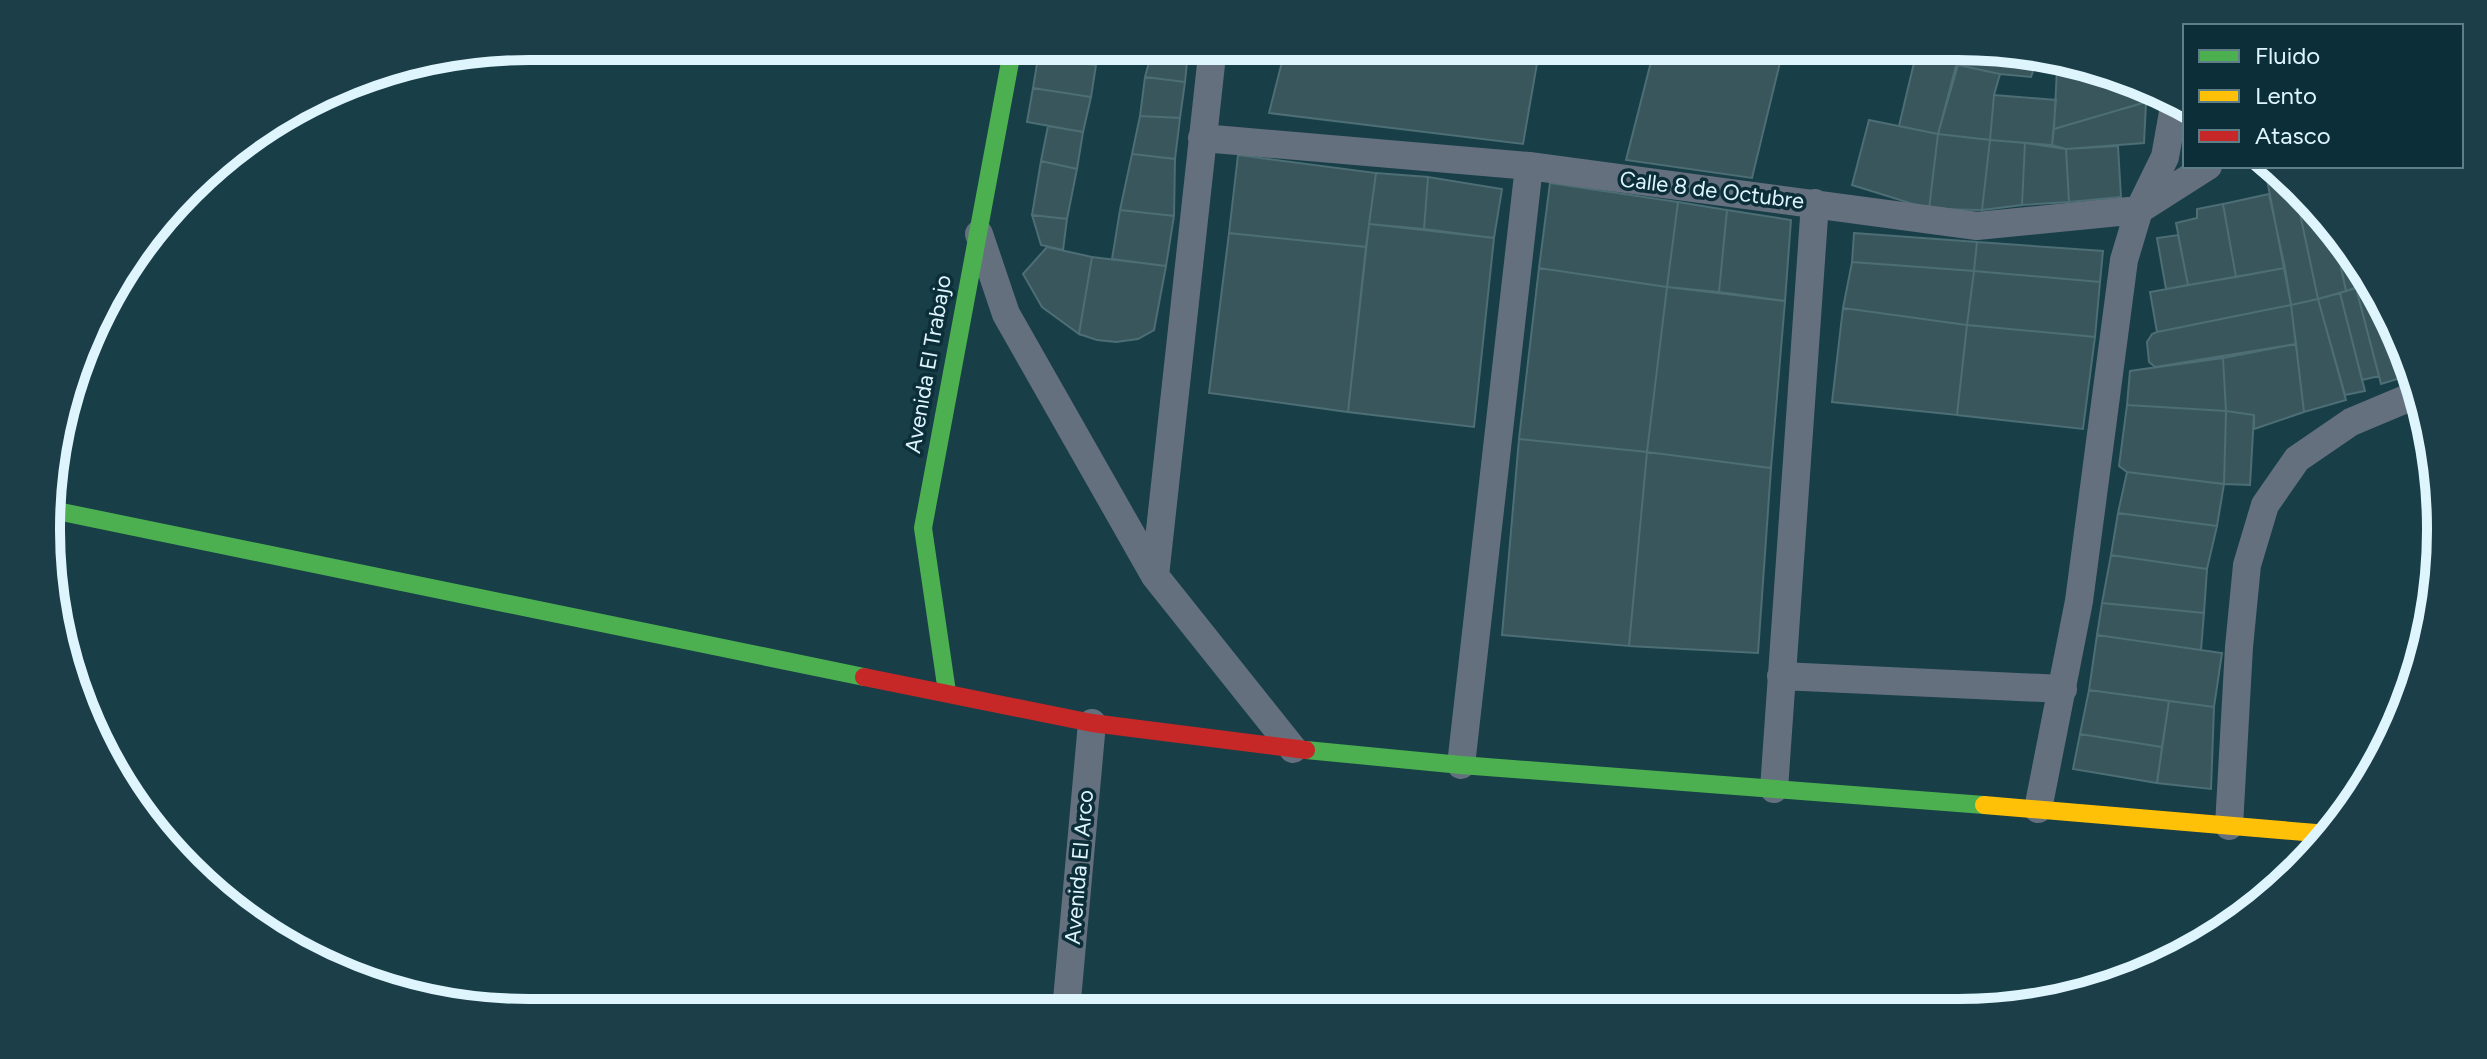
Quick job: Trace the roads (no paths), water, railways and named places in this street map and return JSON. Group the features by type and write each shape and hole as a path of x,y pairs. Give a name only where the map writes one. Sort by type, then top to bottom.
{"street":[{"name":"Avenida El Trabajo","path":"947,692 923,528 1010,60"},
{"path":"1155,576 1211,60"},
{"path":"2038,809 2079,601 2124,260 2139,210 2165,157 2173,112"},
{"name":"Calle 8 de Octubre","path":"1202,138 1529,166 1977,226 2139,210 2205,168"},
{"path":"1461,765 1529,166"},
{"path":"1774,789 1815,203"},
{"path":"977,228 1006,314 1155,576 1293,749"},
{"path":"2229,826 2247,565 2265,505 2297,459 2351,422 2408,398"},
{"path":"61,512 1092,723 1293,749 1461,765 2315,833"},
{"path":"1781,676 2063,689"},
{"name":"Avenida El Arco","path":"1067,999 1092,723"}]}
